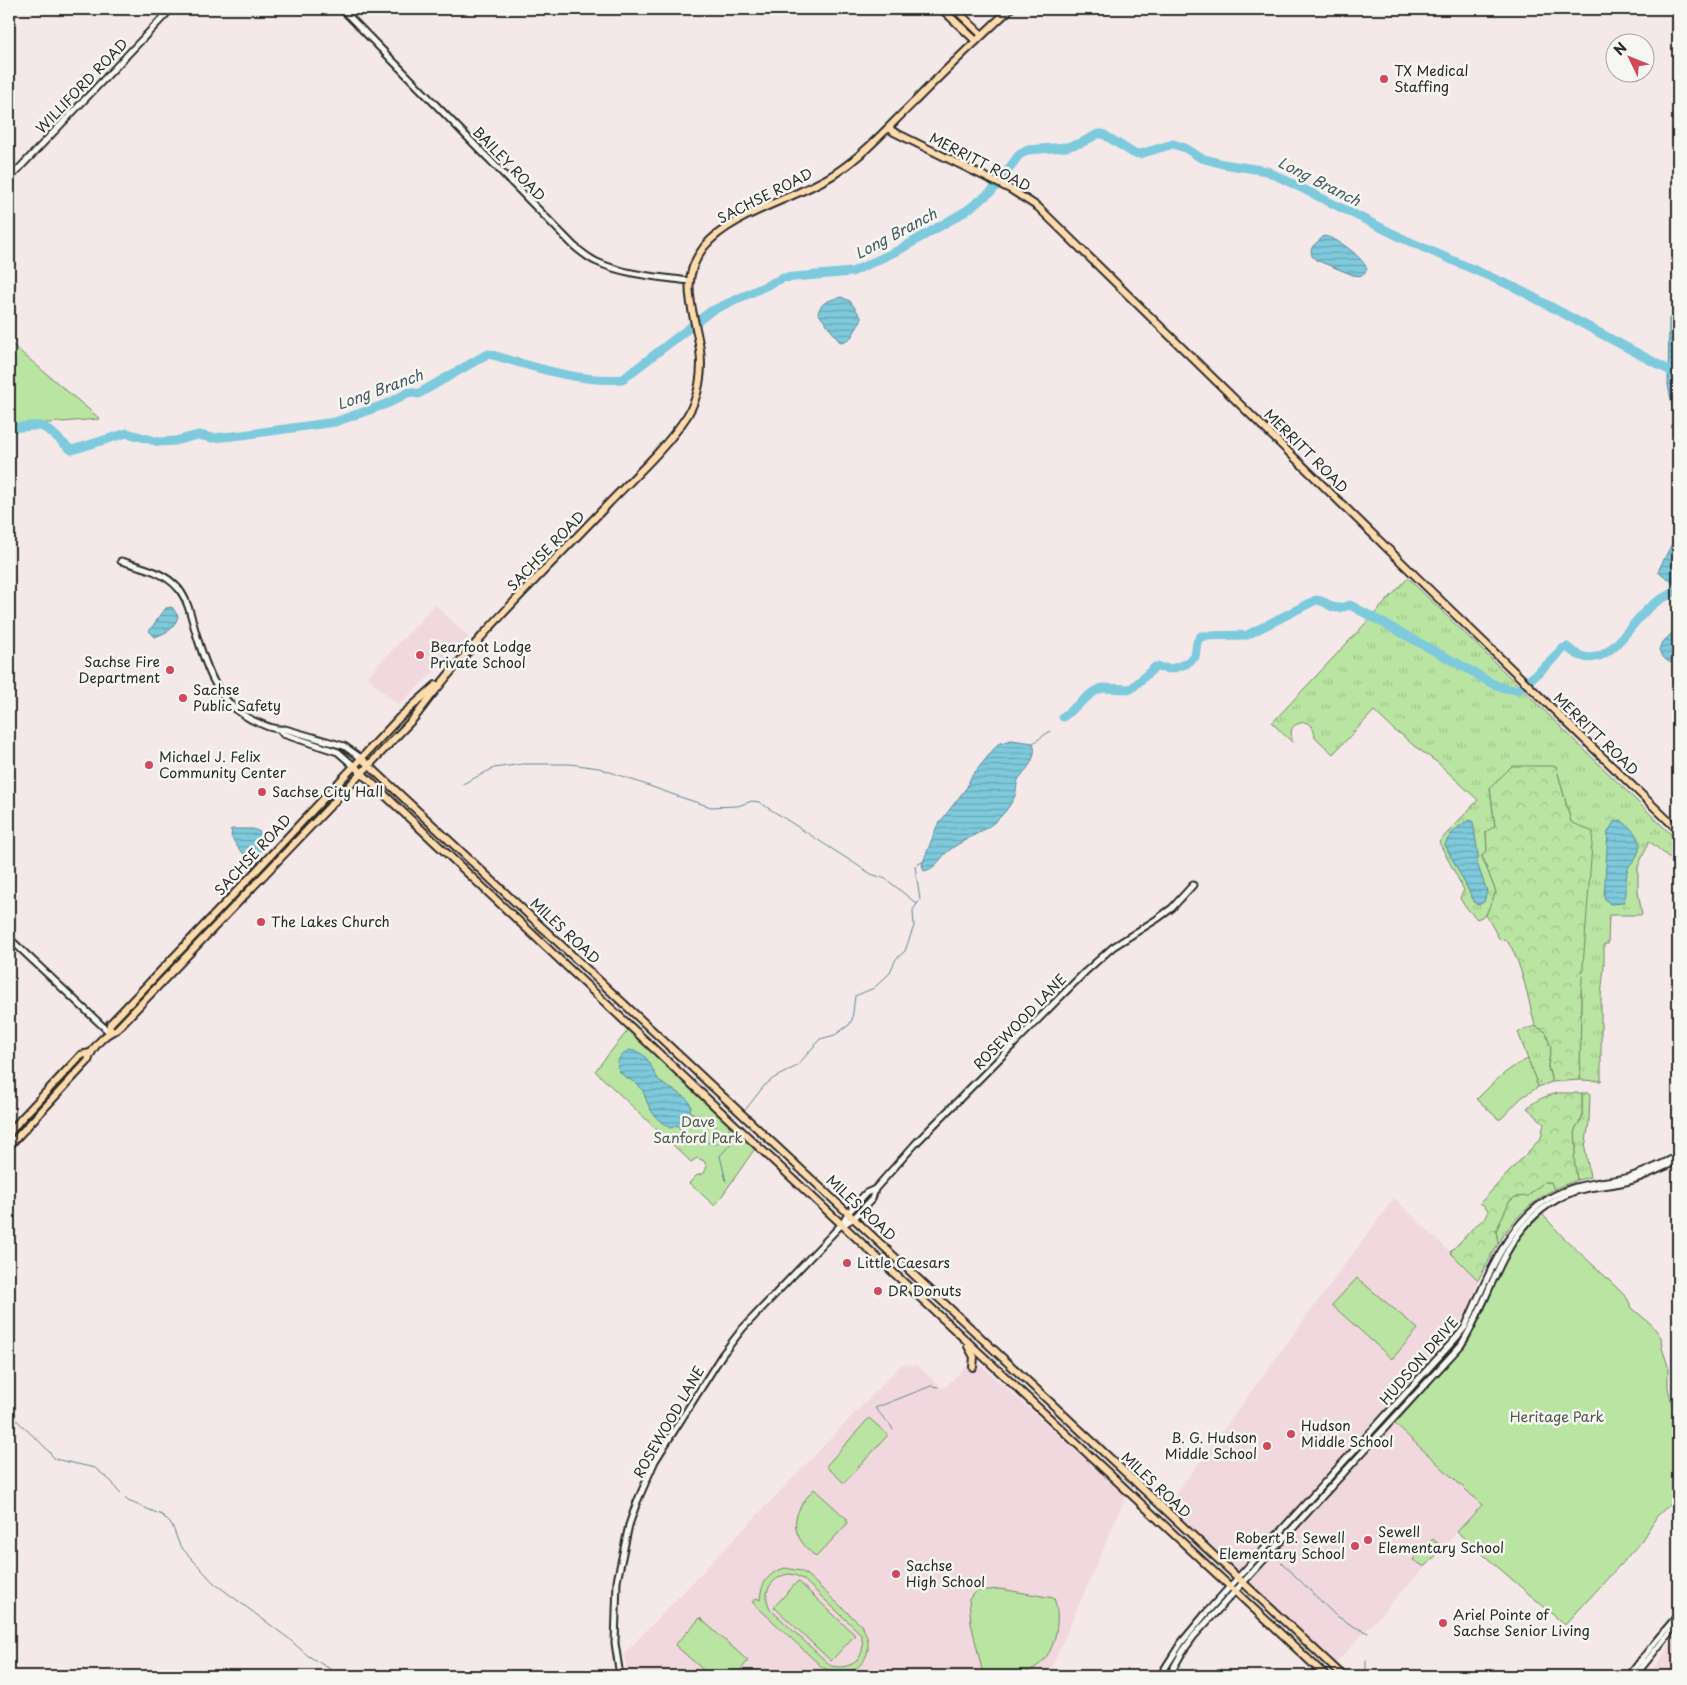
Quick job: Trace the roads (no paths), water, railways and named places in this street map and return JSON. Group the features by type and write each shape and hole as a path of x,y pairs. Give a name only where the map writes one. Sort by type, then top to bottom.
{"main road":[{"path":"942,9 976,41"},
{"path":"956,9 982,35"},
{"name":"SACHSE ROAD","path":"109,1032 110,1024 399,718 443,679 679,427 691,408 699,386 701,365 690,307 689,281 705,246 729,226 836,173 873,144 1010,9"},
{"name":"MERRITT ROAD","path":"889,128 1010,189 1038,207 1678,830"},
{"name":"SACHSE ROAD","path":"9,1146 88,1061 90,1053 109,1032 116,1030 415,717 443,679"},
{"name":"MILES ROAD","path":"361,758 1343,1676"},
{"name":"MILES ROAD","path":"354,766 718,1109 1326,1676"},
{"path":"498,901 506,893"},
{"name":"SACHSE ROAD","path":"9,1134 81,1055 90,1053"},
{"path":"718,1109 727,1099"},
{"path":"962,1336 974,1357 973,1367"},
{"path":"1166,1526 1174,1518"}],"street":[{"name":"WILLIFORD ROAD","path":"9,179 171,9"},
{"name":"BAILEY ROAD","path":"342,9 574,246 596,262 616,269 689,281"},
{"path":"121,561 152,570 167,578 179,589 189,607 208,669 215,684 232,707 259,723 280,730 287,729 344,746 361,758"},
{"path":"280,730 283,734 338,752 354,766"},
{"name":"ROSEWOOD LANE","path":"842,1224 854,1218 872,1199 876,1189 918,1142 1085,972 1113,947 1158,920 1193,885"},
{"path":"9,938 109,1032"},
{"name":"HUDSON DRIVE","path":"1169,1676 1183,1651 1233,1589 1238,1578 1458,1337 1465,1327 1509,1237 1524,1219 1548,1199 1568,1189 1629,1177 1678,1156"},
{"name":"HUDSON DRIVE","path":"1160,1676 1181,1643 1233,1589 1243,1583 1461,1345 1470,1332 1505,1254 1527,1222 1546,1206 1574,1192 1632,1181 1678,1161"},
{"name":"ROSEWOOD LANE","path":"620,1676 615,1643 617,1582 629,1525 655,1461 727,1348 762,1307 842,1224 848,1213 866,1194 876,1189"},
{"path":"1629,1676 1678,1615"},
{"path":"1635,1676 1678,1622"}],"water":[{"path":"1324,236 1342,244 1355,253 1367,269 1362,276 1353,275 1316,260 1312,256 1311,250 1313,246"},
{"path":"841,297 850,301 861,317 861,321 850,339 843,343 839,341 818,313 824,303"},
{"path":"1669,318 1678,320 1678,436 1668,385"},
{"path":"1678,532 1678,587 1658,571"},
{"path":"172,607 178,616 174,624 166,632 155,637 149,631 166,608"},
{"path":"1678,627 1678,664 1666,660 1659,650 1661,644"},
{"path":"1011,740 1033,743 1034,753 1029,766 1017,783 1015,796 1009,806 996,821 954,847 934,866 924,871 922,865 937,826 967,787 971,777 998,744"},
{"path":"1470,820 1473,822 1478,854 1477,863 1487,891 1484,902 1478,905 1475,903 1445,845 1455,830"},
{"path":"1621,820 1636,835 1639,850 1628,868 1626,894 1623,903 1610,904 1604,898 1608,832 1614,822"},
{"path":"253,829 260,832 262,847 256,856 252,858 242,852 231,836 232,832 230,830"},
{"path":"629,1050 636,1051 645,1056 658,1079 681,1094 690,1103 691,1108 685,1120 670,1128 656,1117 641,1088 625,1077 617,1065 622,1055"}],"waterway":[{"name":"Long Branch","path":"9,426 40,426 53,433 72,450 127,433 159,442 175,441 198,435 213,438 335,422 389,403 409,392 418,394 489,354 572,376 606,380 623,379 711,311 783,278 852,272 899,250 966,211 992,191 1019,155 1028,150 1066,147 1081,143 1098,134 1103,134 1133,153 1140,154 1173,144 1185,148 1201,158 1223,164 1267,171 1406,240 1516,288 1678,375"},
{"path":"1063,717 1092,693 1102,688 1131,689 1155,667 1171,669 1186,664 1195,657 1197,642 1201,636 1247,635 1316,600 1337,608 1350,605 1490,683 1518,690 1562,649 1567,647 1580,656 1592,658 1603,654 1614,647 1651,606 1678,590"},
{"path":"1032,744 1050,731"},
{"path":"461,785 494,768 523,764 570,764 599,768 711,807 738,806 752,801 759,802 871,874 886,879 917,904 920,900 915,866 924,861"},
{"path":"746,1109 764,1086 774,1078 797,1066 820,1039 835,1035 849,1025 852,1020 855,996 874,988 889,974 896,959 905,951 914,926 913,910 917,904"},
{"path":"690,1112 704,1117 727,1135 729,1128"},
{"path":"678,1126 681,1130"},
{"path":"683,1133 715,1145 722,1139"},
{"path":"726,1181 720,1156 732,1142 727,1135"},
{"path":"893,1430 875,1408 931,1386 938,1387"},
{"path":"9,1413 55,1459 95,1468 112,1482 128,1501 162,1515 172,1525 180,1546 214,1583 288,1638 307,1655 330,1669 336,1676"},
{"path":"1275,1556 1335,1615 1368,1633"},
{"path":"1366,1660 1366,1676"}],"place":[{"name":"TX Medical Staffing","path":"1384,79"},
{"name":"Bearfoot Lodge Private School","path":"420,655"},
{"name":"Sachse Fire Department","path":"170,670"},
{"name":"Sachse Public Safety","path":"183,698"},
{"name":"Michael J. Felix Community Center","path":"149,765"},
{"name":"Sachse City Hall","path":"262,792"},
{"name":"The Lakes Church","path":"261,922"},
{"name":"Little Caesars","path":"847,1263"},
{"name":"DR Donuts","path":"878,1291"},
{"name":"Hudson Middle School","path":"1291,1434"},
{"name":"B. G. Hudson Middle School","path":"1267,1446"},
{"name":"Sewell Elementary School","path":"1368,1540"},
{"name":"Robert B. Sewell Elementary School","path":"1355,1546"},
{"name":"Sachse High School","path":"896,1574"},
{"name":"Ariel Pointe of Sachse Senior Living","path":"1443,1623"}],"park label":[{"name":"Dave Sanford Park","path":"698,1130"},
{"name":"Heritage Park","path":"1557,1417"}]}
